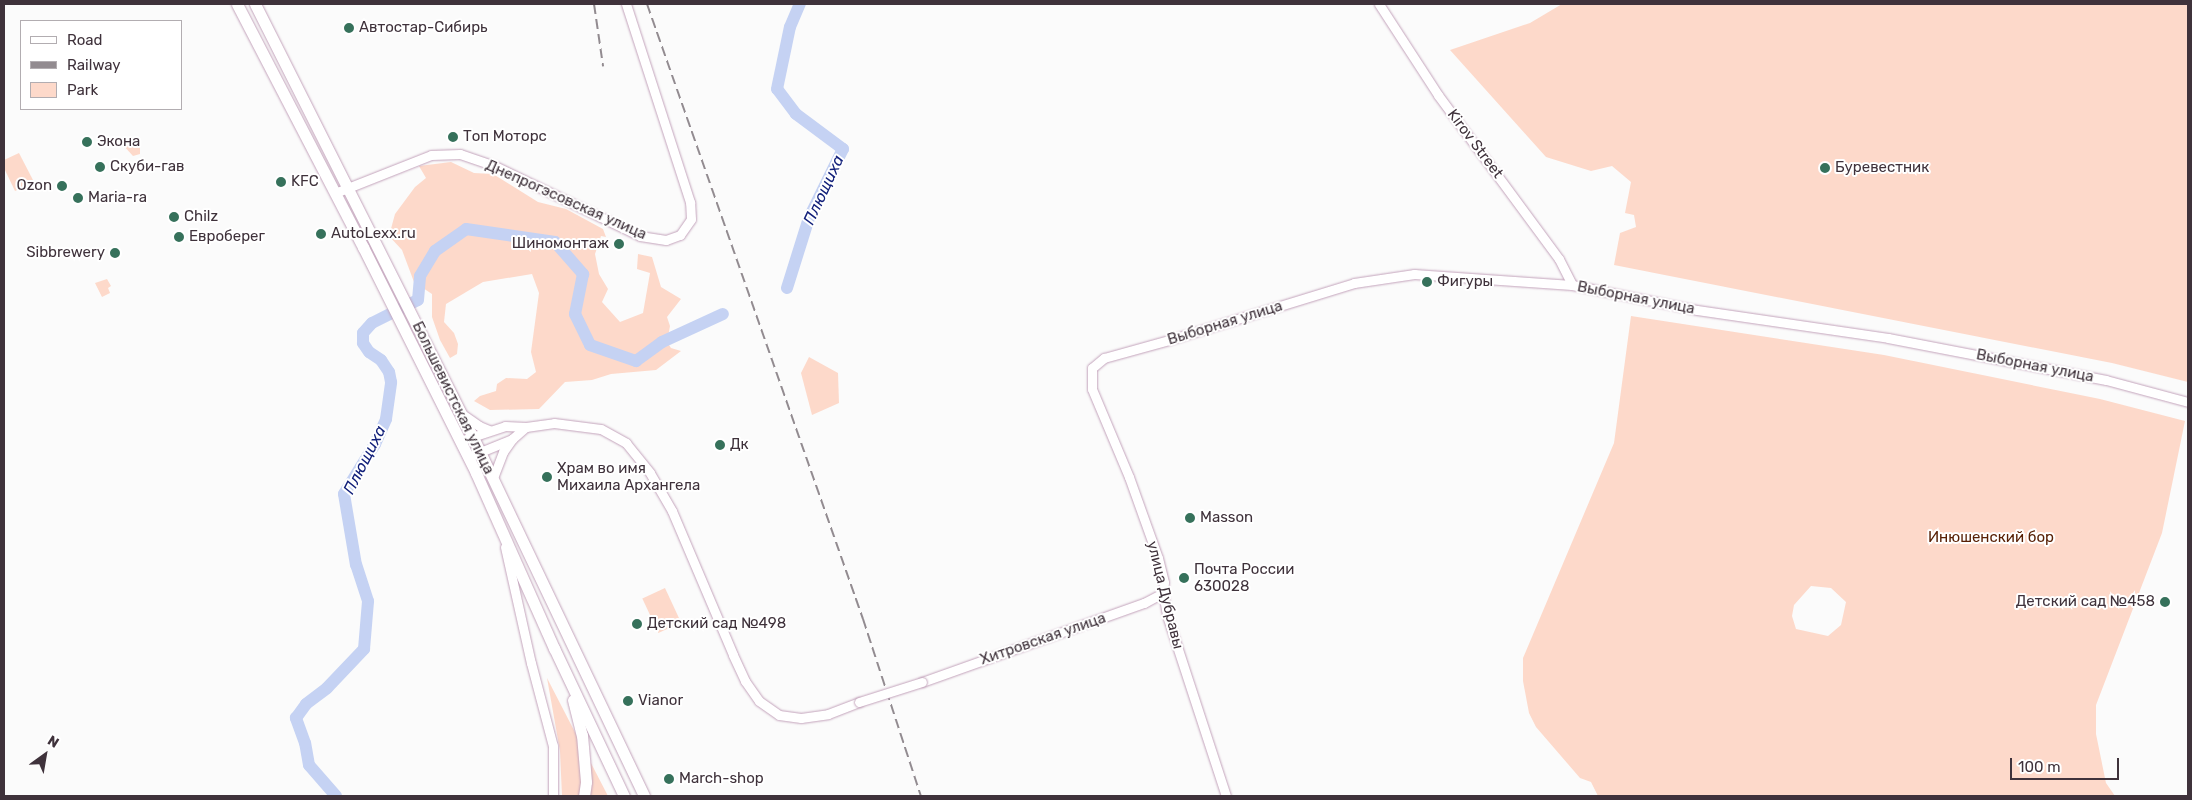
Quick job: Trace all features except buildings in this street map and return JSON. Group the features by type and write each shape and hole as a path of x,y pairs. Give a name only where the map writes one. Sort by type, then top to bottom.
{"highway":[{"name":"Большевистская улица","path":"237,4 460,440 624,796"},
{"name":"Большевистская улица","path":"255,4 462,414 644,796"},
{"path":"566,672 582,735 586,782 584,796"},
{"path":"616,737 649,796"}],"main road":[{"name":"Днепрогэсовская улица","path":"334,193 431,155 460,154 504,170 640,236 666,240 680,235 691,219 690,202 626,4"},
{"name":"Kirov Street","path":"1379,4 1438,95 1533,221 1559,259 1572,285"},
{"name":"Выборная улица","path":"1092,368 1097,362 1113,354 1169,340 1354,283 1414,274 1572,285 1697,310 1888,338 2106,380 2188,402"},
{"name":"улица Дубравы","path":"1092,368 1092,389 1129,477 1158,558 1164,582 1163,593 1167,614 1226,796"},
{"path":"462,414 479,426 490,430"},
{"name":"Хитровская улица","path":"460,440 505,426 526,427 554,423 601,429 626,443 650,473 672,511 745,681 752,693 766,707 784,716 801,718 828,714 1144,603 1163,593"},
{"path":"493,478 503,452 512,439 526,427"},
{"path":"468,457 512,439"},
{"path":"502,533 531,663 553,746 552,796"}],"green space":[{"path":"1562,4 2188,4 2188,382 2112,363 1614,265 1620,233 1636,227 1634,215 1625,213 1631,182 1612,166 1591,171 1546,157 1450,50 1530,23"},
{"path":"131,138 140,143 140,154 133,156 123,145"},
{"path":"19,153 34,182 15,191 4,168 4,160"},
{"path":"451,162 474,173 493,174 538,202 566,209 603,229 606,237 601,236 595,254 599,274 608,289 602,302 620,322 643,313 650,273 637,269 638,254 652,257 661,287 681,299 667,317 670,326 667,342 671,348 681,351 656,370 611,374 592,380 565,382 539,409 490,410 474,401 480,396 496,391 497,384 506,378 527,379 536,372 531,352 539,293 532,274 483,282 446,304 444,322 454,333 458,344 457,354 450,358 440,340 432,317 432,294 414,282 402,250 389,236 395,214 415,187 426,178 419,166"},
{"path":"107,279 111,286 108,288 110,293 102,297 95,283"},
{"name":"Инюшенский бор","path":"1631,316 1884,355 2100,399 2185,421 2162,533 2096,705 2096,734 2106,783 2115,796 1598,796 1591,782 1580,778 1536,727 1529,713 1523,681 1523,658 1614,443","holes":["1811,586 1831,588 1846,602 1841,625 1828,636 1796,629 1792,616 1794,605"]},
{"path":"809,357 838,373 839,403 812,415 801,373"},
{"path":"665,588 681,622 658,633 642,599"},
{"path":"547,678 608,796 562,796 560,751"}],"waterway":[{"name":"Плющиха","path":"787,288 809,218 843,149 796,114 777,89 790,27 800,4"},
{"name":"Плющиха","path":"336,796 309,765 305,743 296,718 306,704 327,688 364,649 368,601 356,565 344,494 375,444 386,419 391,382 389,372 381,360 369,352 363,343 363,333 372,323 418,300 420,276 435,251 466,229 555,242 583,274 575,314 590,345 636,361 662,342 723,314"}],"railway":[{"path":"594,4 603,66"},
{"path":"647,4 863,619 921,796"}],"place":[{"name":"Автостар-Сибирь","path":"349,28"},
{"name":"Топ Моторс","path":"453,137"},
{"name":"Экона","path":"87,142"},
{"name":"Скуби-гав","path":"100,167"},
{"name":"Буревестник","path":"1825,168"},
{"name":"KFC","path":"281,182"},
{"name":"Ozon","path":"62,186"},
{"name":"Maria-ra","path":"78,198"},
{"name":"Chilz","path":"174,217"},
{"name":"AutoLexx.ru","path":"321,234"},
{"name":"Евроберег","path":"179,237"},
{"name":"Шиномонтаж","path":"619,244"},
{"name":"Sibbrewery","path":"115,253"},
{"name":"Фигуры","path":"1427,282"},
{"name":"Дк","path":"720,445"},
{"name":"Храм во имя Михаила Архангела","path":"547,477"},
{"name":"Masson","path":"1190,518"},
{"name":"Почта России 630028","path":"1184,578"},
{"name":"Детский сад №458","path":"2165,602"},
{"name":"Детский сад №498","path":"637,624"},
{"name":"Vianor","path":"628,701"},
{"name":"March-shop","path":"669,779"}]}
